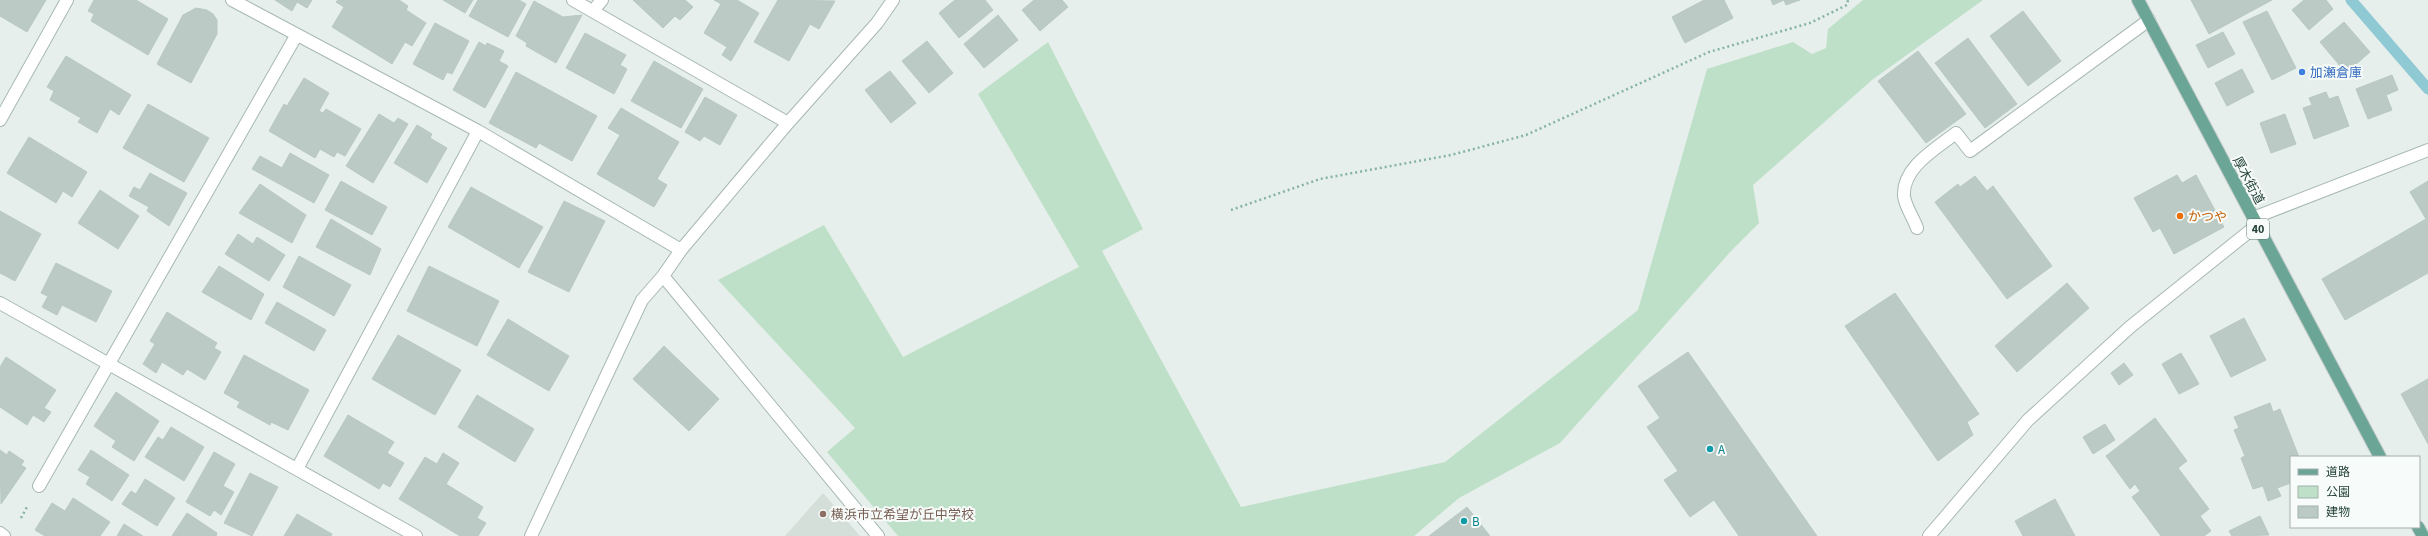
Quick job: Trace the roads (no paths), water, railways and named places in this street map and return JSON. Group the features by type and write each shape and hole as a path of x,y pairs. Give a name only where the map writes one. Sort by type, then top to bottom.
{"main road":[{"name":"厚木街道","path":"2138,0 2379,456"}],"street":[{"path":"0,120 67,0"},
{"path":"232,0 296,36 478,131 680,250"},
{"path":"574,0 788,123"},
{"path":"593,11 602,0"},
{"path":"531,536 642,300 663,276 680,250 788,123 877,23 894,0"},
{"path":"1917,228 1904,197 1907,182 1918,163 1956,133 1970,151 2149,20"},
{"path":"39,486 296,36"},
{"path":"297,469 478,131"},
{"path":"1929,536 2028,420 2130,326 2255,222 2428,150"},
{"path":"663,276 878,536"},
{"path":"0,303 416,536"},
{"path":"0,533 4,536"}],"waterway":[{"path":"2351,0 2428,89"}],"place":[{"name":"加瀬倉庫","path":"2302,72"},
{"name":"かつや","path":"2180,216"},
{"name":"A","path":"1710,449"},
{"name":"横浜市立希望が丘中学校","path":"823,514"},
{"name":"B","path":"1464,521"}]}
